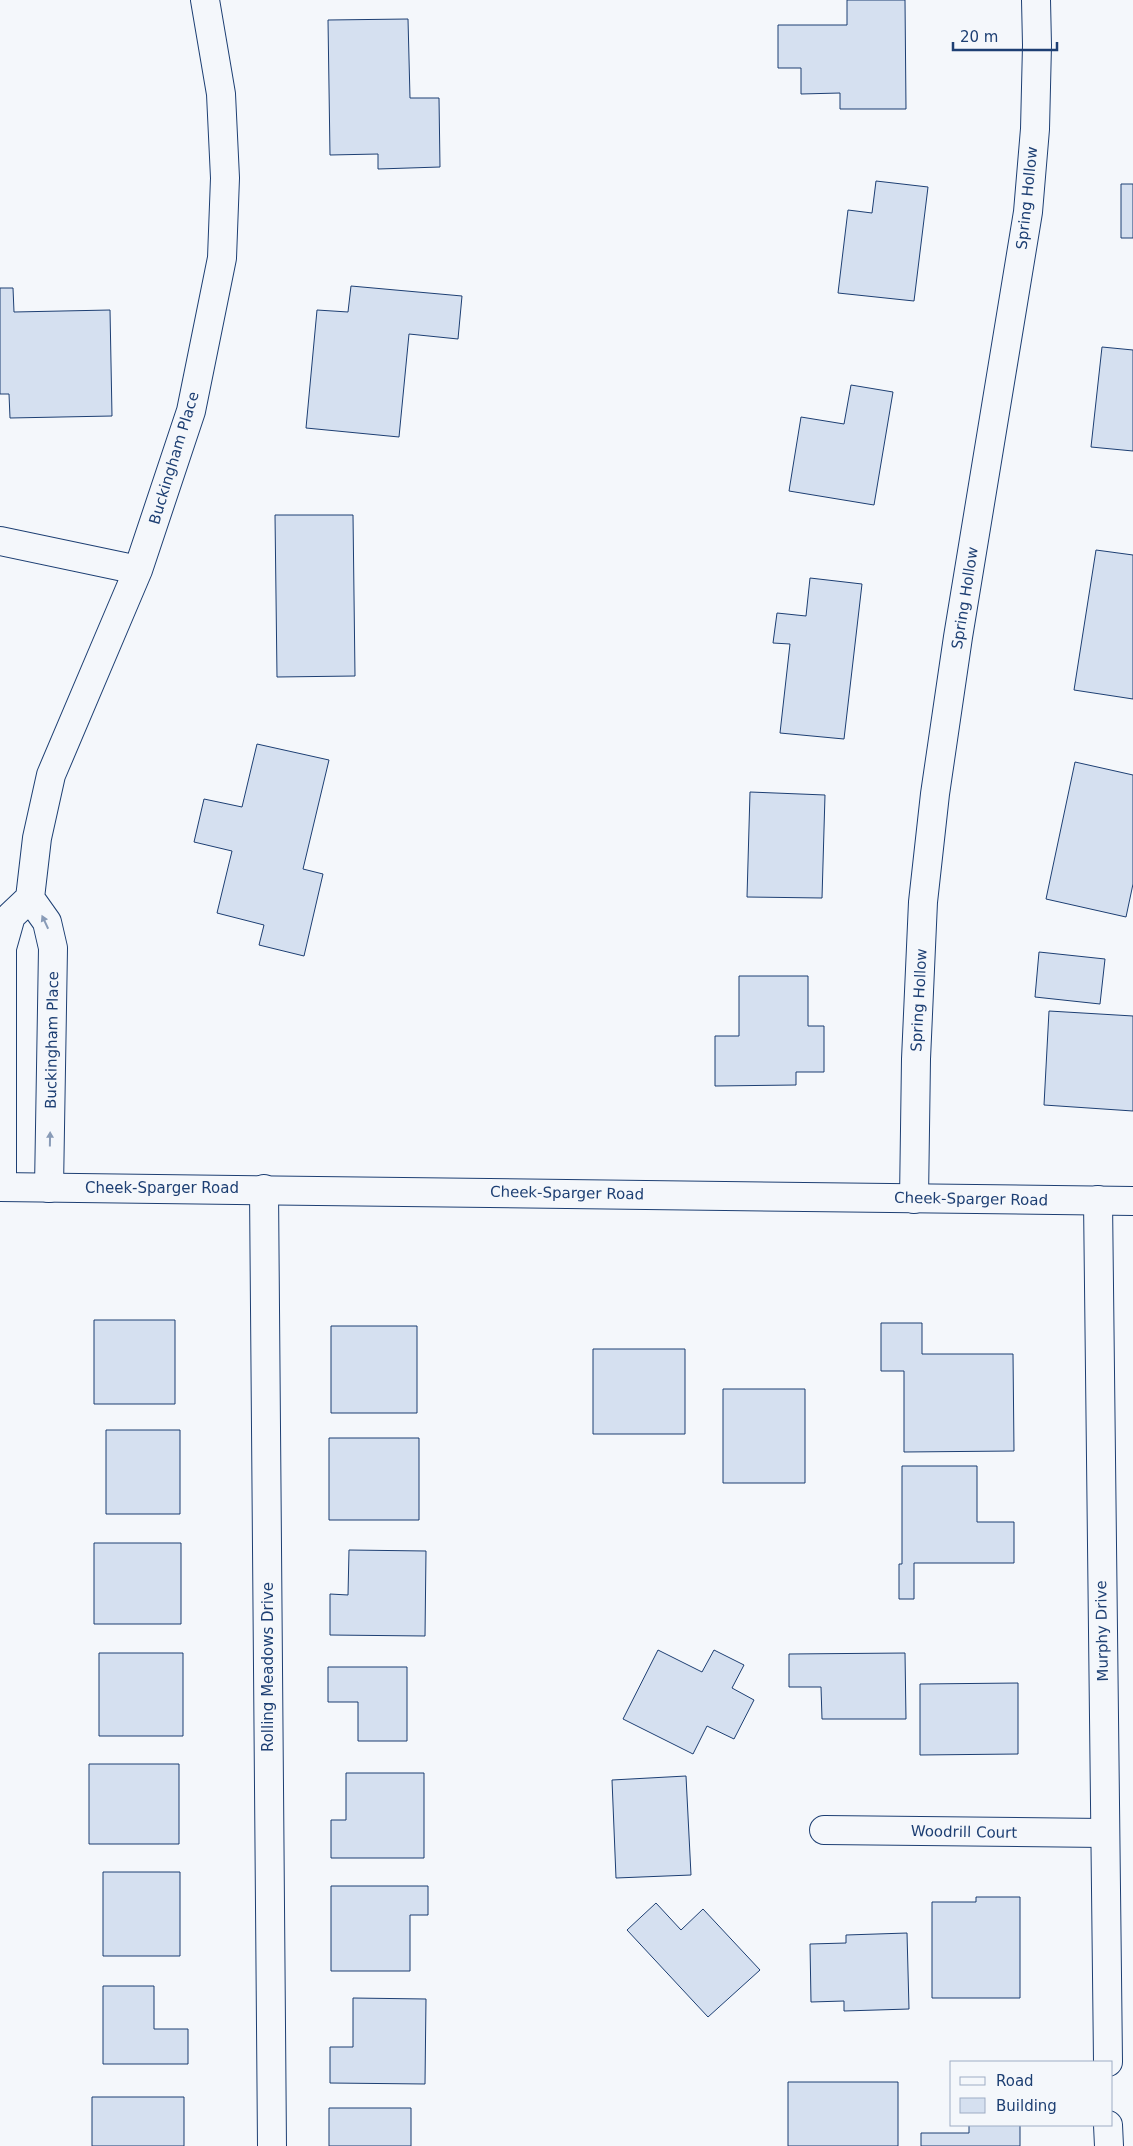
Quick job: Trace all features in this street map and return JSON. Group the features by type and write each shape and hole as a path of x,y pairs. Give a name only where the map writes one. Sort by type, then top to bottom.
{"street":[{"name":"Buckingham Place","path":"49,1188 53,948 47,922 30,898 37,838 51,775 138,570 191,411 222,258 225,178 221,94 205,0"},
{"name":"Spring Hollow","path":"914,1199 916,1059 924,892 935,794 957,647 1028,212 1035,130 1038,45 1036,0"},
{"path":"0,541 138,570"},
{"path":"1,1187 2,948 11,916 30,898"},
{"name":"Cheek-Sparger Road","path":"1,1187 1133,1201"},
{"name":"Rolling Meadows Drive","path":"264,1189 272,2146"},
{"name":"Murphy Drive","path":"1098,1200 1108,2061"},
{"name":"Woodrill Court","path":"824,1830 1104,1833"},
{"path":"1108,2126 1109,2146"}],"building":[{"path":"847,0 905,0 906,109 840,109 840,93 801,94 801,68 778,68 778,25 847,25"},
{"path":"408,19 410,98 439,98 440,167 378,169 378,154 330,155 328,20"},
{"path":"876,181 928,187 914,301 838,293 848,210 872,213"},
{"path":"1121,184 1133,184 1133,238 1121,238"},
{"path":"351,286 462,296 458,339 409,334 399,437 306,428 317,310 348,312"},
{"path":"0,288 13,288 14,312 110,310 112,416 10,418 9,394 0,394"},
{"path":"1102,347 1133,350 1133,451 1091,447"},
{"path":"851,385 893,392 874,505 789,491 801,417 844,424"},
{"path":"275,515 353,515 355,676 277,677"},
{"path":"1096,550 1133,555 1133,699 1074,690"},
{"path":"810,578 862,584 844,739 780,733 790,644 773,643 777,613 806,616"},
{"path":"257,744 329,760 303,869 323,874 304,956 259,945 264,925 217,913 232,851 194,842 204,799 242,807"},
{"path":"1075,762 1133,775 1133,884 1126,917 1046,899"},
{"path":"750,792 825,795 822,898 747,897"},
{"path":"1039,952 1105,959 1100,1004 1035,997"},
{"path":"739,976 808,976 808,1026 824,1026 824,1072 796,1072 796,1085 715,1086 715,1036 739,1036"},
{"path":"1049,1011 1133,1016 1133,1111 1044,1105"},
{"path":"94,1320 175,1320 175,1404 94,1404"},
{"path":"881,1323 922,1323 922,1354 1013,1354 1014,1451 904,1452 904,1371 881,1371"},
{"path":"331,1326 417,1326 417,1413 331,1413"},
{"path":"593,1349 685,1349 685,1434 593,1434"},
{"path":"723,1389 805,1389 805,1483 723,1483"},
{"path":"106,1430 180,1430 180,1514 106,1514"},
{"path":"329,1438 419,1438 419,1520 329,1520"},
{"path":"902,1466 977,1466 977,1522 1014,1522 1014,1563 914,1563 914,1599 899,1599 899,1564 902,1564"},
{"path":"94,1543 181,1543 181,1624 94,1624"},
{"path":"349,1550 426,1551 425,1636 330,1635 330,1594 348,1595"},
{"path":"658,1650 702,1672 714,1650 744,1665 732,1688 754,1700 734,1739 707,1726 693,1754 623,1719"},
{"path":"99,1653 183,1653 183,1736 99,1736"},
{"path":"905,1653 906,1719 822,1719 821,1687 789,1687 789,1654"},
{"path":"328,1667 407,1667 407,1741 358,1741 358,1702 328,1702"},
{"path":"1018,1683 1018,1754 920,1755 920,1684"},
{"path":"89,1764 179,1764 179,1844 89,1844"},
{"path":"346,1773 424,1773 424,1858 331,1858 331,1820 346,1820"},
{"path":"686,1776 691,1875 616,1878 612,1780"},
{"path":"103,1872 180,1872 180,1956 103,1956"},
{"path":"331,1886 428,1886 428,1915 410,1915 410,1971 331,1971"},
{"path":"976,1897 1020,1897 1020,1998 932,1998 932,1902 976,1902"},
{"path":"656,1903 681,1930 703,1909 760,1970 708,2017 627,1930"},
{"path":"907,1933 909,2009 844,2011 844,2001 811,2002 810,1944 846,1943 846,1935"},
{"path":"103,1986 154,1986 154,2029 188,2029 188,2064 103,2064"},
{"path":"353,1998 426,1999 425,2084 330,2083 330,2047 353,2047"},
{"path":"788,2082 898,2082 898,2146 788,2146"},
{"path":"92,2097 184,2097 184,2146 92,2146"},
{"path":"329,2108 411,2108 411,2146 329,2146"},
{"path":"969,2126 1020,2126 1020,2146 921,2146 921,2133 969,2133"}]}
